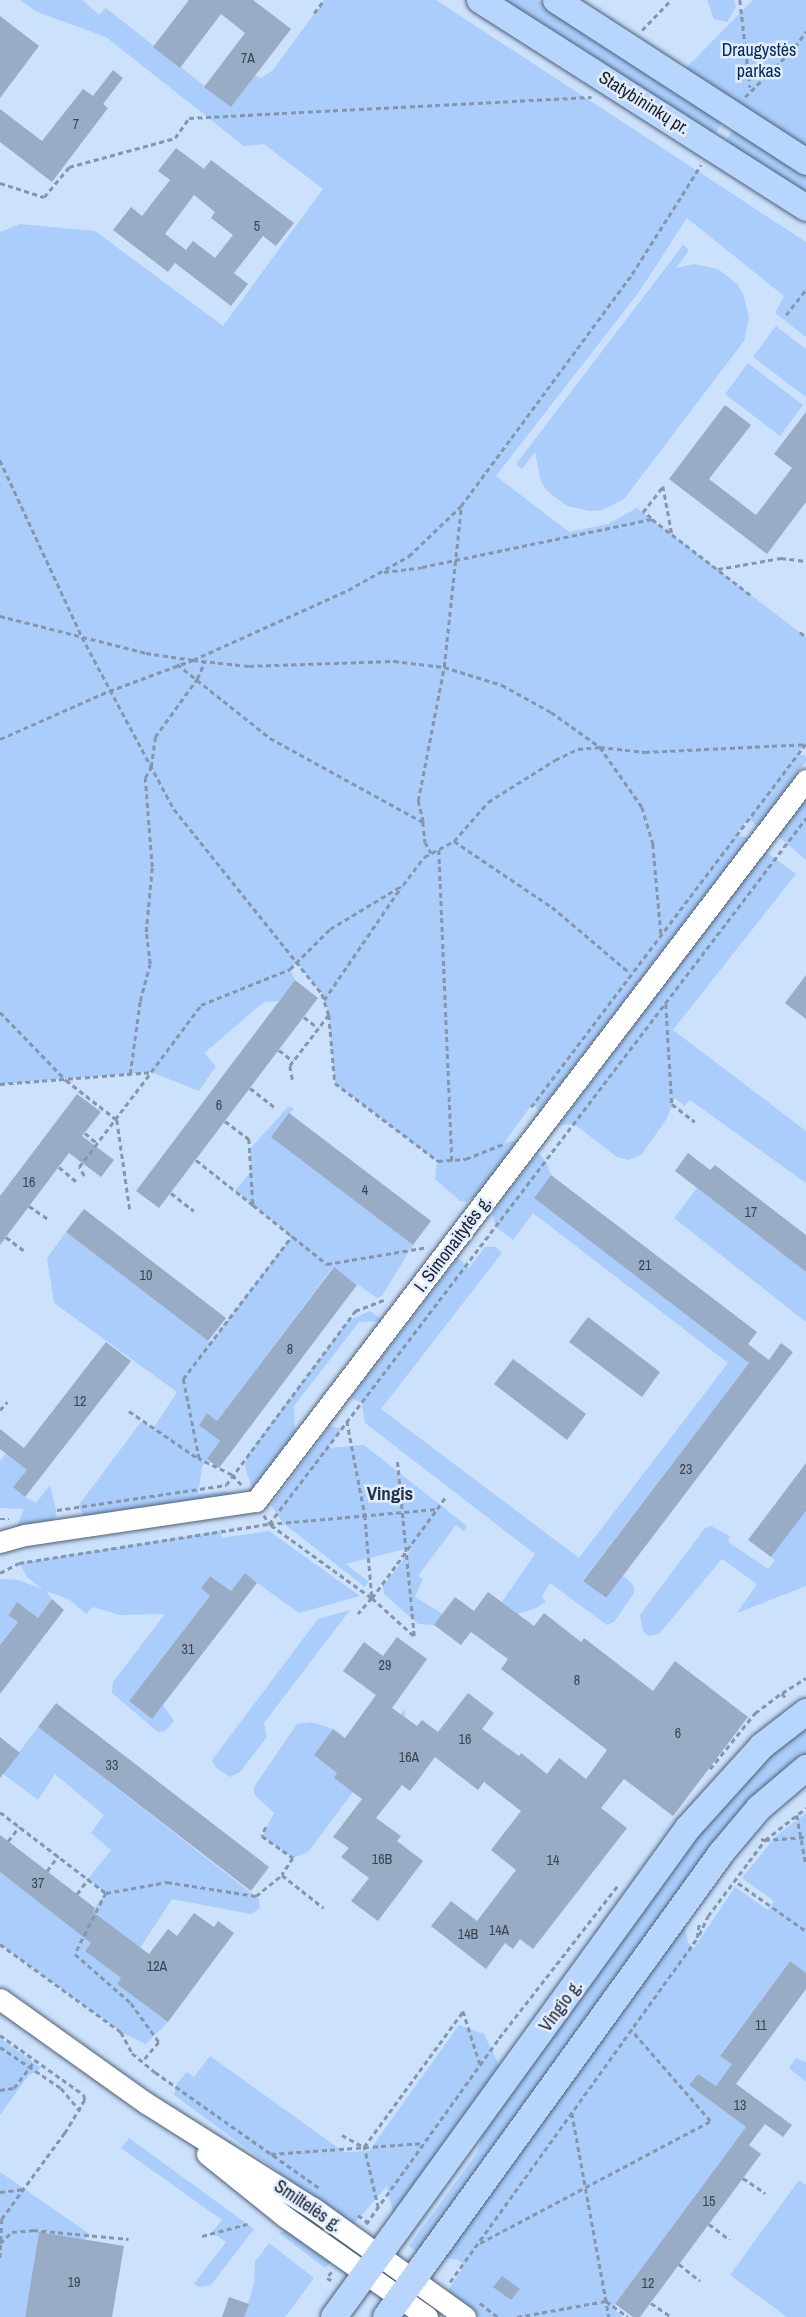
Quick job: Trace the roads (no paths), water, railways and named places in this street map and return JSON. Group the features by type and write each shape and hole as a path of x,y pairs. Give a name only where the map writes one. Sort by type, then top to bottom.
{"main road":[{"name":"Statybininkų pr.","path":"480,0 806,208"},
{"path":"556,0 806,162"},
{"name":"Vingio g.","path":"334,2317 688,1828 762,1746 806,1712"},
{"path":"400,2298 722,1852 759,1808 806,1768"}],"street":[{"name":"I. Simonaitytės g.","path":"0,1542 25,1535 256,1501 806,780"},
{"name":"Smiltelės g.","path":"0,1999 146,2103 313,2208 373,2264 400,2298 427,2317"},
{"name":"Smiltelės g.","path":"400,2298 465,2317"}],"district":[{"name":"Vingis","path":"390,1494"}],"park label":[{"name":"Draugystės parkas","path":"759,61"}]}
